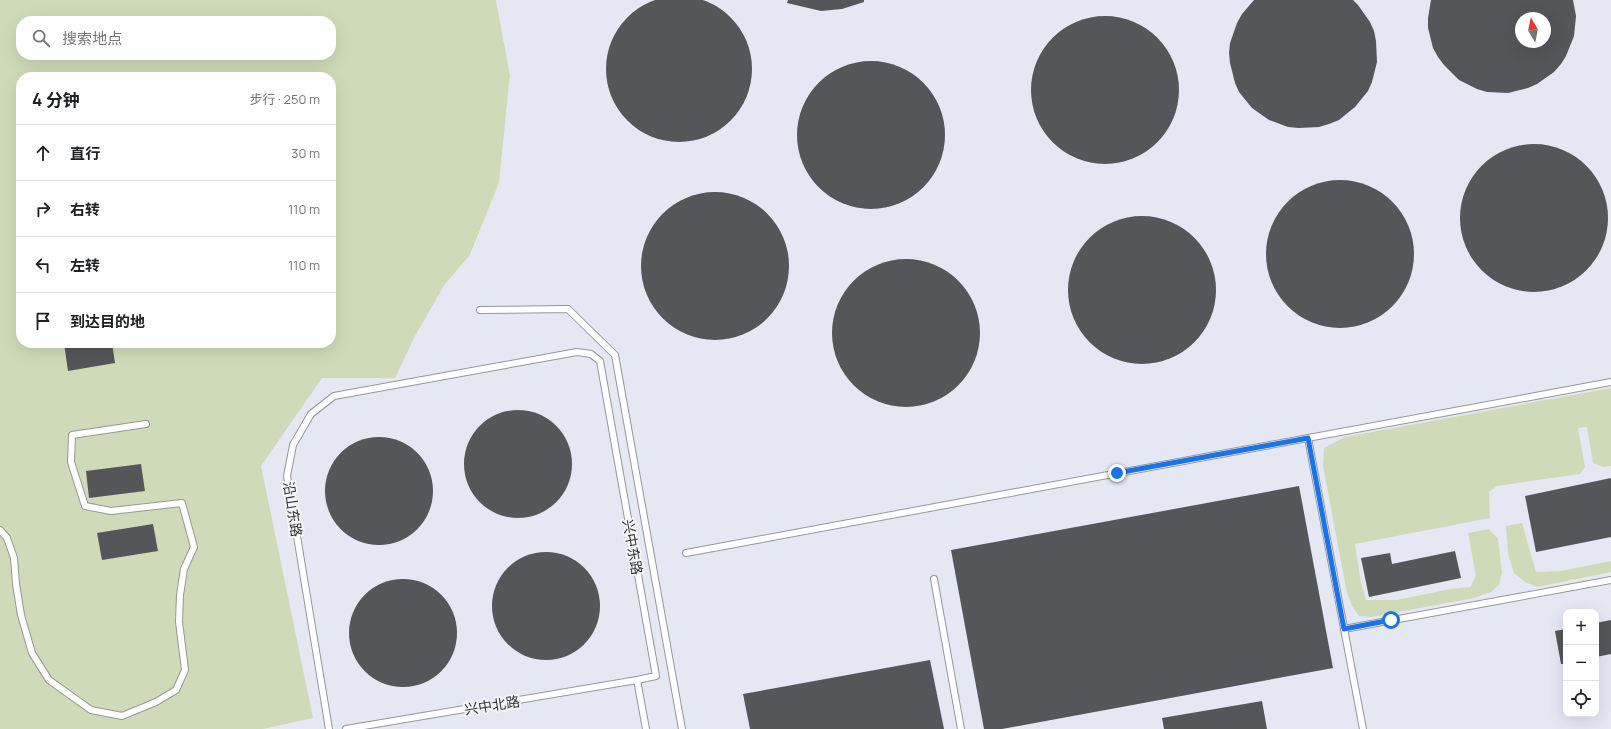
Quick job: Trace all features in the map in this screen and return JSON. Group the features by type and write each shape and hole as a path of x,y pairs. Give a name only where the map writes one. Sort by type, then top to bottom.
{"lane":[{"path":"480,310 568,309 615,355 682,729"},
{"name":"沿山东路","path":"329,729 288,476 293,445 311,414 334,396 577,352 591,354"},
{"name":"兴中东路","path":"591,354 600,361 656,676 637,680"},
{"path":"686,553 1611,382"},
{"path":"0,530 7,538 14,558 21,615 32,653 49,680 90,710 122,716 156,702 176,690 185,670 179,622 180,595 184,569 194,547 182,503 111,511 86,506 71,462 72,435 146,424"},
{"path":"1308,438 1363,729"},
{"path":"934,579 961,729"},
{"path":"1344,629 1611,580"},
{"path":"637,680 646,729"},
{"name":"兴中北路","path":"346,729 637,680"}],"shaded area":[{"path":"496,0 1611,0 1611,729 0,729 0,357 17,348 336,348 336,340 470,256 499,183 510,75"}],"green space":[{"path":"0,0 496,0 510,75 499,183 470,255 445,284 415,336 395,378 322,378 261,466 313,718 263,729 0,729"},
{"path":"1611,388 1611,466 1603,467 1593,463 1587,427 1578,428 1585,467 1580,474 1497,486 1489,492 1490,518 1355,544 1361,583 1366,600 1397,600 1450,589 1470,587 1476,576 1468,533 1489,529 1498,539 1502,572 1499,585 1491,592 1474,598 1372,617 1359,616 1352,606 1347,593 1323,466 1324,448 1345,437"},
{"path":"1522,523 1536,572 1561,571 1611,561 1611,572 1537,587 1525,582 1514,573 1508,554 1506,526"}],"building":[{"path":"658,-1 700,-1 714,4 726,12 736,22 744,34 752,62 751,83 747,97 736,116 726,126 714,134 686,142 665,141 651,137 632,126 622,116 614,104 606,76 607,55 611,41 622,22 632,12 644,4"},
{"path":"788,0 864,0 864,2 842,9 821,11 787,3"},
{"path":"1254,0 1353,0 1358,5 1370,22 1374,31 1377,62 1368,91 1355,107 1339,120 1329,124 1319,127 1299,128 1288,127 1269,120 1252,108 1239,92 1235,83 1229,53 1230,43 1237,23 1242,14"},
{"path":"1431,0 1573,0 1576,16 1574,36 1566,56 1554,72 1537,84 1508,93 1487,92 1459,80 1438,57 1433,48 1428,28"},
{"path":"1105,16 1126,19 1140,25 1152,33 1162,43 1170,55 1176,69 1179,90 1176,111 1170,125 1162,137 1152,147 1140,155 1126,161 1105,164 1084,161 1070,155 1058,147 1048,137 1040,125 1034,111 1031,90 1034,69 1040,55 1048,43 1058,33 1070,25 1084,19"},
{"path":"871,61 892,64 906,70 918,78 928,88 936,100 942,114 945,135 942,156 936,170 928,182 918,192 906,200 892,206 871,209 850,206 836,200 824,192 814,182 806,170 800,156 797,135 800,114 806,100 814,88 824,78 836,70 850,64"},
{"path":"1534,144 1555,147 1569,153 1581,161 1591,171 1599,183 1605,197 1608,218 1605,239 1599,253 1591,265 1581,275 1569,283 1555,289 1534,292 1513,289 1499,283 1487,275 1477,265 1469,253 1463,239 1460,218 1463,197 1469,183 1477,171 1487,161 1499,153 1513,147"},
{"path":"1340,180 1361,183 1375,189 1387,197 1397,207 1405,219 1411,233 1414,254 1411,275 1405,289 1397,301 1387,311 1375,319 1361,325 1340,328 1319,325 1305,319 1293,311 1283,301 1275,289 1269,275 1266,254 1269,233 1275,219 1283,207 1293,197 1305,189 1319,183"},
{"path":"715,192 736,195 750,201 762,209 772,219 780,231 786,245 789,266 786,287 780,301 772,313 762,323 750,331 736,337 715,340 694,337 680,331 668,323 658,313 650,301 644,287 641,266 644,245 650,231 658,219 668,209 680,201 694,195"},
{"path":"1142,216 1163,219 1177,225 1189,233 1199,243 1207,255 1213,269 1216,290 1213,311 1207,325 1199,337 1189,347 1177,355 1163,361 1142,364 1121,361 1107,355 1095,347 1085,337 1077,325 1071,311 1068,290 1071,269 1077,255 1085,243 1095,233 1107,225 1121,219"},
{"path":"906,259 927,262 941,268 953,276 963,286 971,298 977,312 980,333 977,354 971,368 963,380 953,390 941,398 927,404 906,407 885,404 871,398 859,390 849,380 841,368 835,354 832,333 835,312 841,298 849,286 859,276 871,268 885,262"},
{"path":"65,348 113,348 115,363 68,371"},
{"path":"518,410 539,414 556,426 568,443 572,464 568,485 556,502 539,514 518,518 497,514 480,502 468,485 464,464 468,443 480,426 497,414"},
{"path":"379,437 400,441 417,453 429,470 433,491 429,512 417,529 400,541 379,545 358,541 341,529 329,512 325,491 329,470 341,453 358,441"},
{"path":"141,464 145,491 89,498 86,471"},
{"path":"1611,478 1611,537 1536,552 1525,496"},
{"path":"1299,486 1333,668 1002,729 984,729 951,550"},
{"path":"153,524 158,551 102,560 97,533"},
{"path":"1455,551 1461,578 1369,597 1361,558 1390,553 1392,564"},
{"path":"546,552 567,556 584,568 596,585 600,606 596,627 584,644 567,656 546,660 525,656 508,644 496,627 492,606 496,585 508,568 525,556"},
{"path":"403,579 424,583 441,595 453,612 457,633 453,654 441,671 424,683 403,687 382,683 365,671 353,654 349,633 353,612 365,595 382,583"},
{"path":"1611,620 1611,654 1599,656 1599,645 1599,622"},
{"path":"1563,630 1563,664 1561,664 1555,631"},
{"path":"930,660 944,729 750,729 743,694"},
{"path":"1262,701 1267,729 1164,729 1162,718"}],"route":[{"path":"1117,473 1308,438 1344,629 1391,620"}]}
